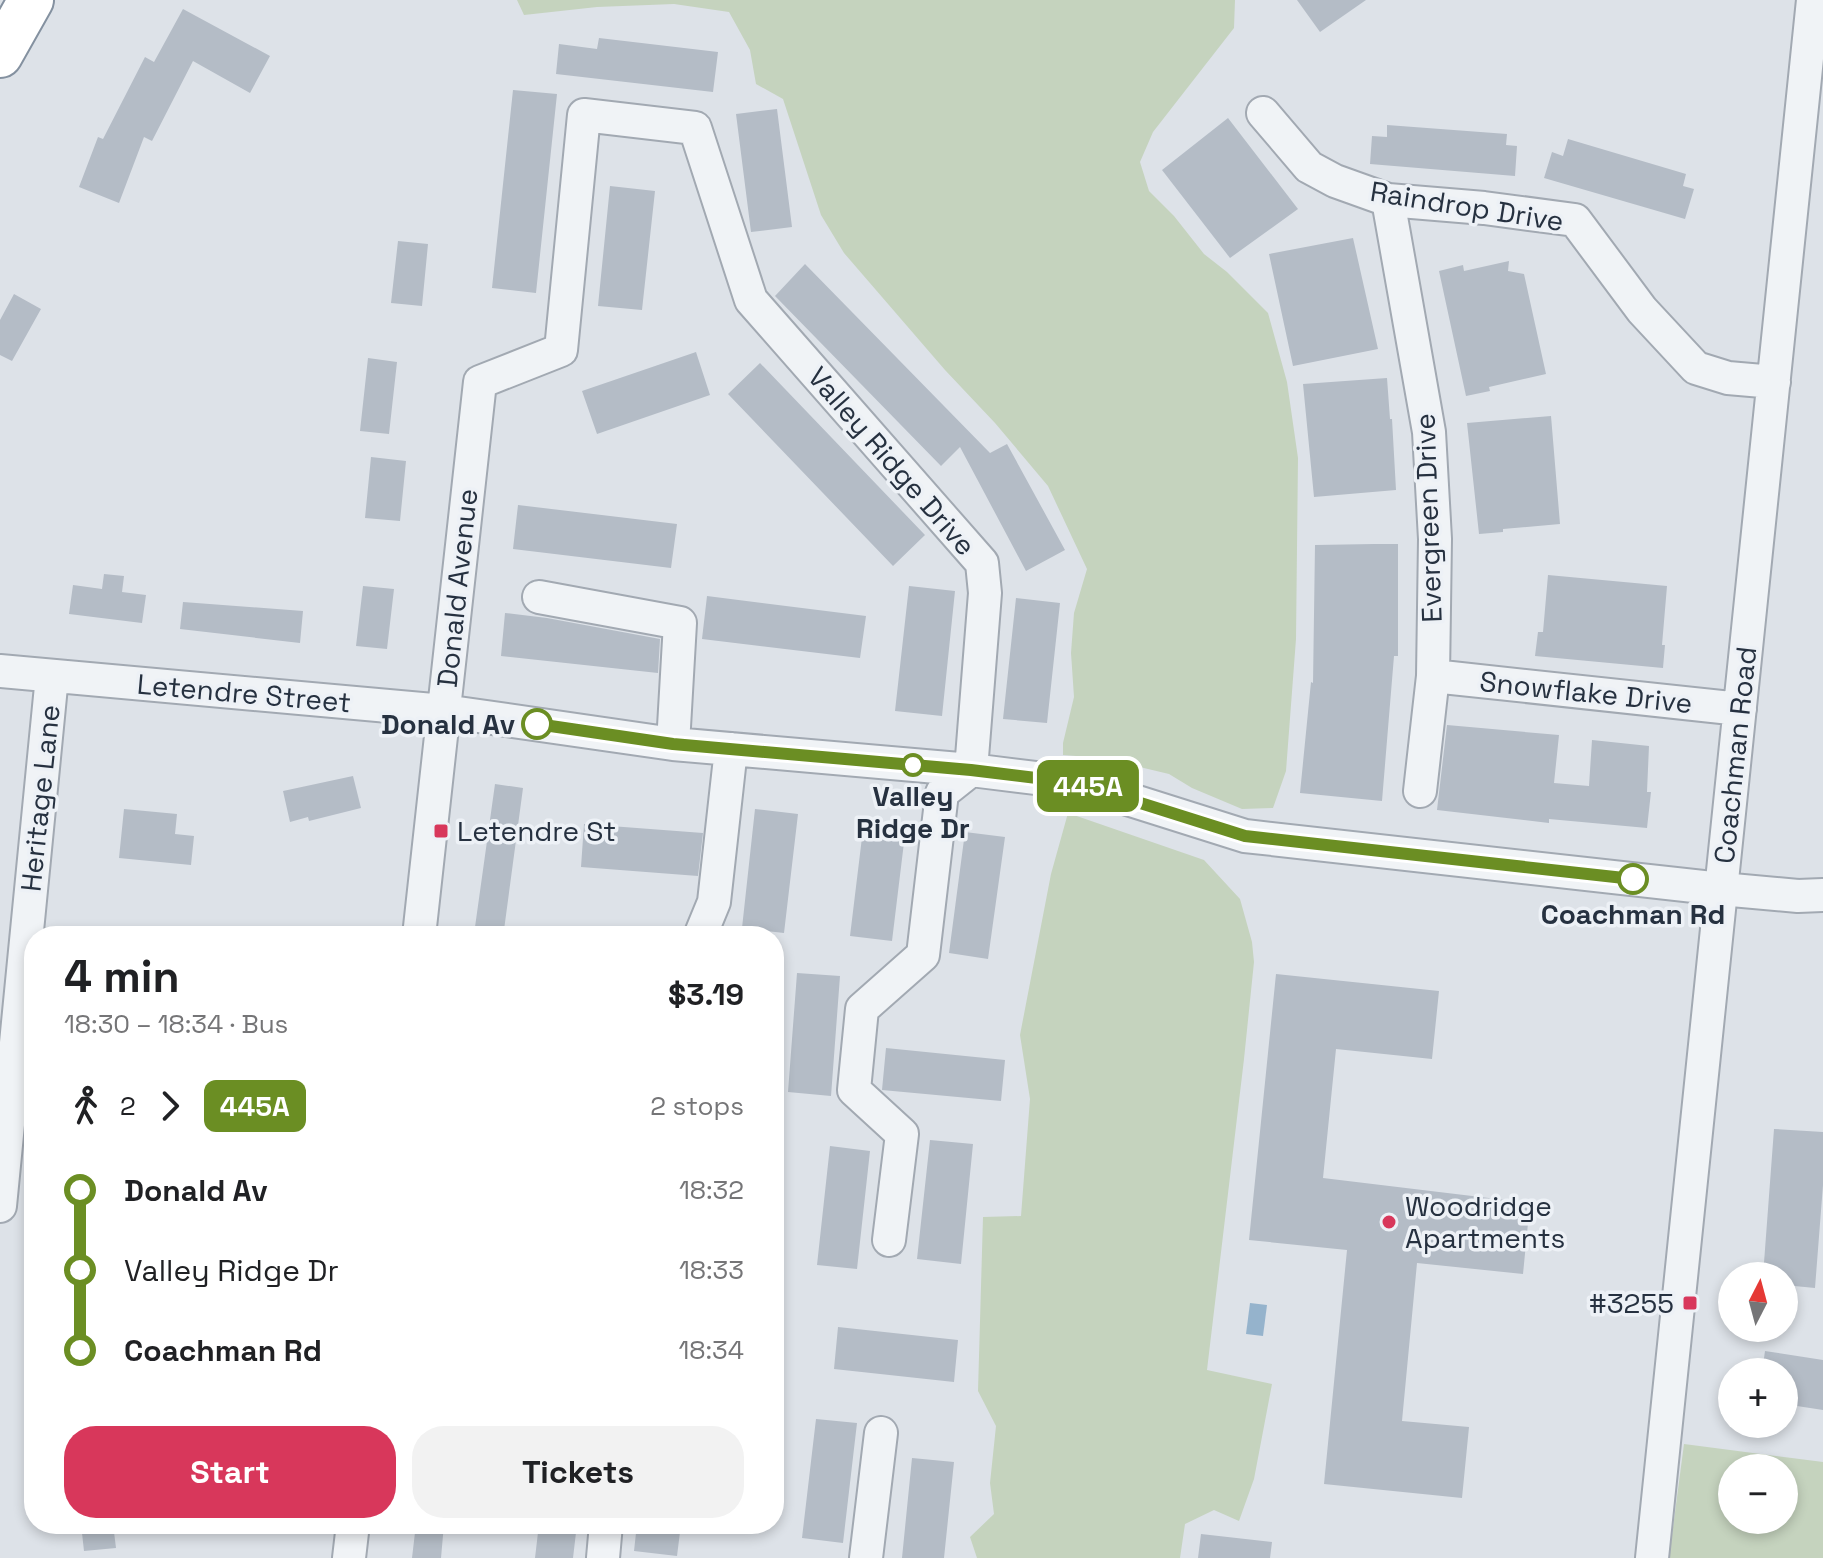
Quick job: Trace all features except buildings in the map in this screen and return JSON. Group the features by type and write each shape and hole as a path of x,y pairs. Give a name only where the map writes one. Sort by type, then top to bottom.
{"highway":[{"path":"0,55 31,0"}],"street":[{"name":"Coachman Road","path":"1652,1558 1813,0"},
{"name":"Raindrop Drive","path":"1263,113 1309,167 1335,181 1388,200 1575,220 1642,310 1696,368 1728,378 1774,382"},
{"name":"Valley Ridge Drive","path":"480,382 561,350 584,115 695,128 751,300 982,563 985,593 971,770"},
{"name":"Evergreen Drive","path":"1388,200 1429,432 1435,539 1433,676 1420,791"},
{"name":"Donald Avenue","path":"420,926 480,382"},
{"path":"539,597 680,623 673,744"},
{"name":"Letendre Street","path":"0,671 444,711 673,744 971,770 1077,783 1245,836 1721,889 1798,896 1823,895"},
{"name":"Heritage Lane","path":"27,926 52,676"},
{"name":"Snowflake Drive","path":"1433,676 1740,709"},
{"path":"704,926 714,902 731,749"},
{"path":"889,1240 902,1134 854,1090 862,1009 923,955 942,793 971,770"},
{"name":"Heritage Lane","path":"0,1206 24,961"},
{"path":"866,1558 881,1433"},
{"path":"349,1558 352,1534"},
{"path":"603,1558 605,1534"}],"green space":[{"path":"517,0 1235,0 1234,28 1153,132 1140,162 1149,191 1204,254 1268,313 1287,382 1298,458 1296,639 1286,771 1273,808 1242,809 1192,788 1169,774 1102,758 1063,755 1074,697 1071,653 1074,613 1087,569 1048,486 844,253 821,215 783,99 756,84 750,50 729,12 674,4 597,7 524,15"},
{"path":"1068,813 1204,860 1240,899 1252,942 1254,962 1244,1059 1207,1370 1272,1384 1254,1479 1239,1521 1214,1510 1185,1524 1180,1558 977,1558 970,1537 994,1514 990,1483 996,1426 978,1391 983,1217 1021,1216 1030,1099 1020,1035 1051,874"},
{"path":"1684,1444 1761,1454 1718,1454 1718,1534 1798,1534 1798,1459 1823,1462 1823,1558 1669,1558"}],"water":[{"path":"1250,1303 1267,1305 1263,1336 1246,1334"}],"bus line":[{"name":"445A","path":"537,724 673,744 971,770 1077,783 1245,836 1633,879"}],"place":[{"name":"Donald Av","path":"537,724"},
{"name":"Valley Ridge Dr","path":"913,765"},
{"name":"Letendre St","path":"441,831"},
{"name":"Coachman Rd","path":"1633,879"},
{"name":"Woodridge Apartments","path":"1389,1222"},
{"name":"#3255","path":"1690,1303"}]}
